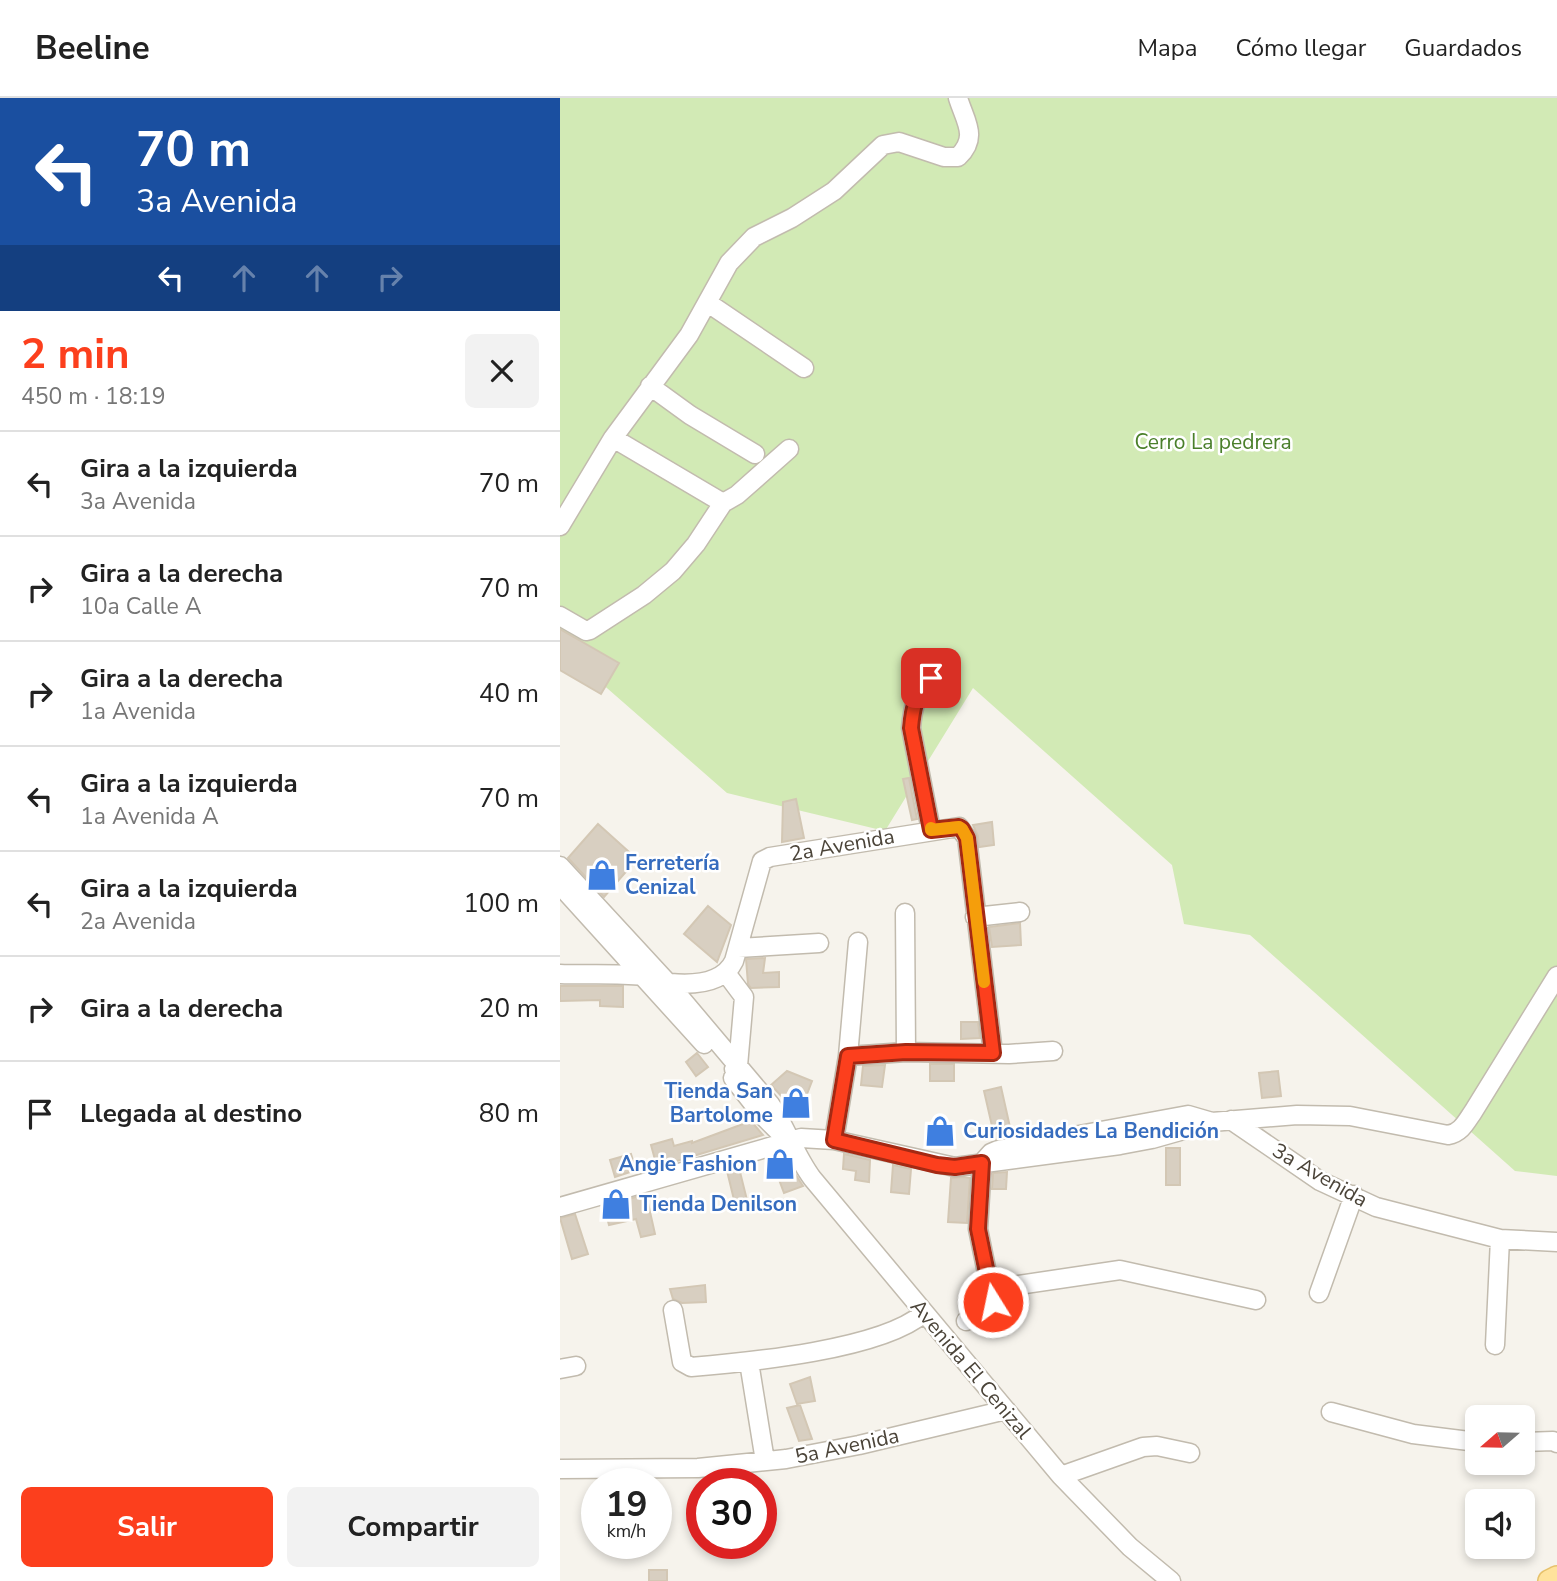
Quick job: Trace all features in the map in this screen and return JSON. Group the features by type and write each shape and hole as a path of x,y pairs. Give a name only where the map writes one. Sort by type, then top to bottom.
{"main road":[{"path":"1549,1581 1557,1577"}],"street":[{"path":"560,526 613,438 689,335 729,263 754,237 792,218 834,191 883,145 899,142 944,157 958,157 967,149 971,132 958,98"},
{"path":"708,303 804,369"},
{"path":"650,386 690,415 755,454"},
{"path":"613,438 723,503"},
{"path":"560,616 582,629 590,630 644,595 685,558 723,503 737,495 789,449"},
{"path":"931,678 918,693 911,728 931,830"},
{"name":"2a Avenida","path":"738,948 762,861 770,857 952,827 962,829 967,838 975,917"},
{"name":"Avenida El Cenizal","path":"560,866 668,983 733,1070 762,1115 789,1141 812,1178 1061,1476 1130,1547 1171,1581"},
{"name":"Avenida El Cenizal","path":"560,885 733,1070"},
{"path":"993,1053 975,917 1020,912"},
{"path":"905,913 906,1052"},
{"path":"834,1140 848,1056 858,942"},
{"path":"560,974 645,976 668,983 712,980 726,973 738,948 819,943"},
{"path":"726,973 744,997 733,1070"},
{"path":"966,1321 992,1306 978,1229 982,1163 991,1153 1188,1115 1212,1122 1297,1115 1350,1116 1448,1135 1458,1132 1557,976"},
{"path":"848,1056 906,1052 1053,1051"},
{"name":"3a Avenida","path":"1231,1121 1309,1174 1376,1207 1500,1239 1557,1242"},
{"path":"560,1207 789,1141 813,1137 937,1165 955,1167 982,1163"},
{"path":"1319,1293 1354,1195"},
{"path":"1495,1345 1500,1239"},
{"path":"991,1289 1120,1270 1256,1300"},
{"path":"673,1310 682,1359 685,1365 691,1367 750,1362 819,1350 889,1333 913,1323 924,1313"},
{"path":"750,1362 765,1461"},
{"name":"5a Avenida","path":"560,1469 681,1469 765,1461 848,1447 1006,1410"},
{"path":"1331,1412 1413,1434 1465,1440"},
{"path":"1535,1442 1557,1443"},
{"path":"1061,1476 1143,1447 1157,1446 1190,1453"}],"green space":[{"name":"Cerro La pedrera","path":"560,98 1557,98 1557,1176 1515,1171 1250,935 1184,924 1172,865 973,688 885,831 727,793 560,647"}],"building":[{"path":"560,629 619,663 601,694 560,670"},
{"path":"909,778 917,819 912,820 903,779"},
{"path":"796,799 804,838 782,842 783,802"},
{"path":"992,822 994,845 979,847 973,825"},
{"path":"598,824 637,859 604,897 568,858"},
{"path":"708,906 731,925 717,962 684,934"},
{"path":"1020,923 1021,945 992,947 989,927"},
{"path":"765,958 763,973 779,972 779,987 751,988 748,984 746,959"},
{"path":"560,986 623,986 623,1007 600,1006 600,1000 560,1001"},
{"path":"961,1022 978,1022 980,1038 961,1039"},
{"path":"697,1053 708,1067 696,1076 686,1062"},
{"path":"930,1064 954,1064 954,1081 930,1081"},
{"path":"885,1065 882,1087 861,1085 863,1066"},
{"name":"Tienda San Bartolome","path":"787,1071 812,1081 799,1115 771,1085"},
{"path":"1278,1071 1281,1096 1262,1098 1259,1073"},
{"path":"1001,1087 1012,1136 995,1139 984,1091"},
{"path":"751,1121 763,1135 657,1167 651,1145 672,1139 674,1146 692,1143"},
{"path":"1166,1148 1180,1148 1180,1185 1166,1185"},
{"path":"631,1154 636,1170 615,1177 610,1160"},
{"path":"844,1154 870,1160 869,1182 855,1180 856,1171 843,1169"},
{"path":"781,1156 803,1186 784,1193 771,1158"},
{"path":"893,1165 911,1169 909,1194 891,1192"},
{"path":"739,1168 748,1204 736,1208 727,1171"},
{"path":"1007,1172 1006,1189 992,1189 993,1173"},
{"path":"951,1178 970,1178 967,1223 948,1222"},
{"path":"646,1194 655,1234 641,1237 636,1219 609,1225 604,1206"},
{"path":"575,1214 588,1254 572,1259 560,1218"},
{"path":"705,1285 706,1302 682,1303 673,1299 670,1289"},
{"path":"810,1377 815,1401 797,1404 790,1384"},
{"path":"800,1405 812,1439 799,1441 787,1408"},
{"path":"649,1570 667,1570 667,1581 649,1581"}],"slow traffic":[{"path":"931,828 959,827 967,838 984,982"}],"place":[{"name":"Ferretería Cenizal","path":"602,875"},
{"name":"Tienda San Bartolome","path":"796,1103"},
{"name":"Curiosidades La Bendición","path":"940,1131"},
{"name":"Angie Fashion","path":"780,1164"},
{"name":"Tienda Denilson","path":"616,1204"}],"route":[{"path":"931,678 918,693 911,728 931,830 959,827 967,838 993,1053 906,1052 848,1056 834,1140 937,1165 955,1167 982,1163 978,1229 993,1302"}]}
